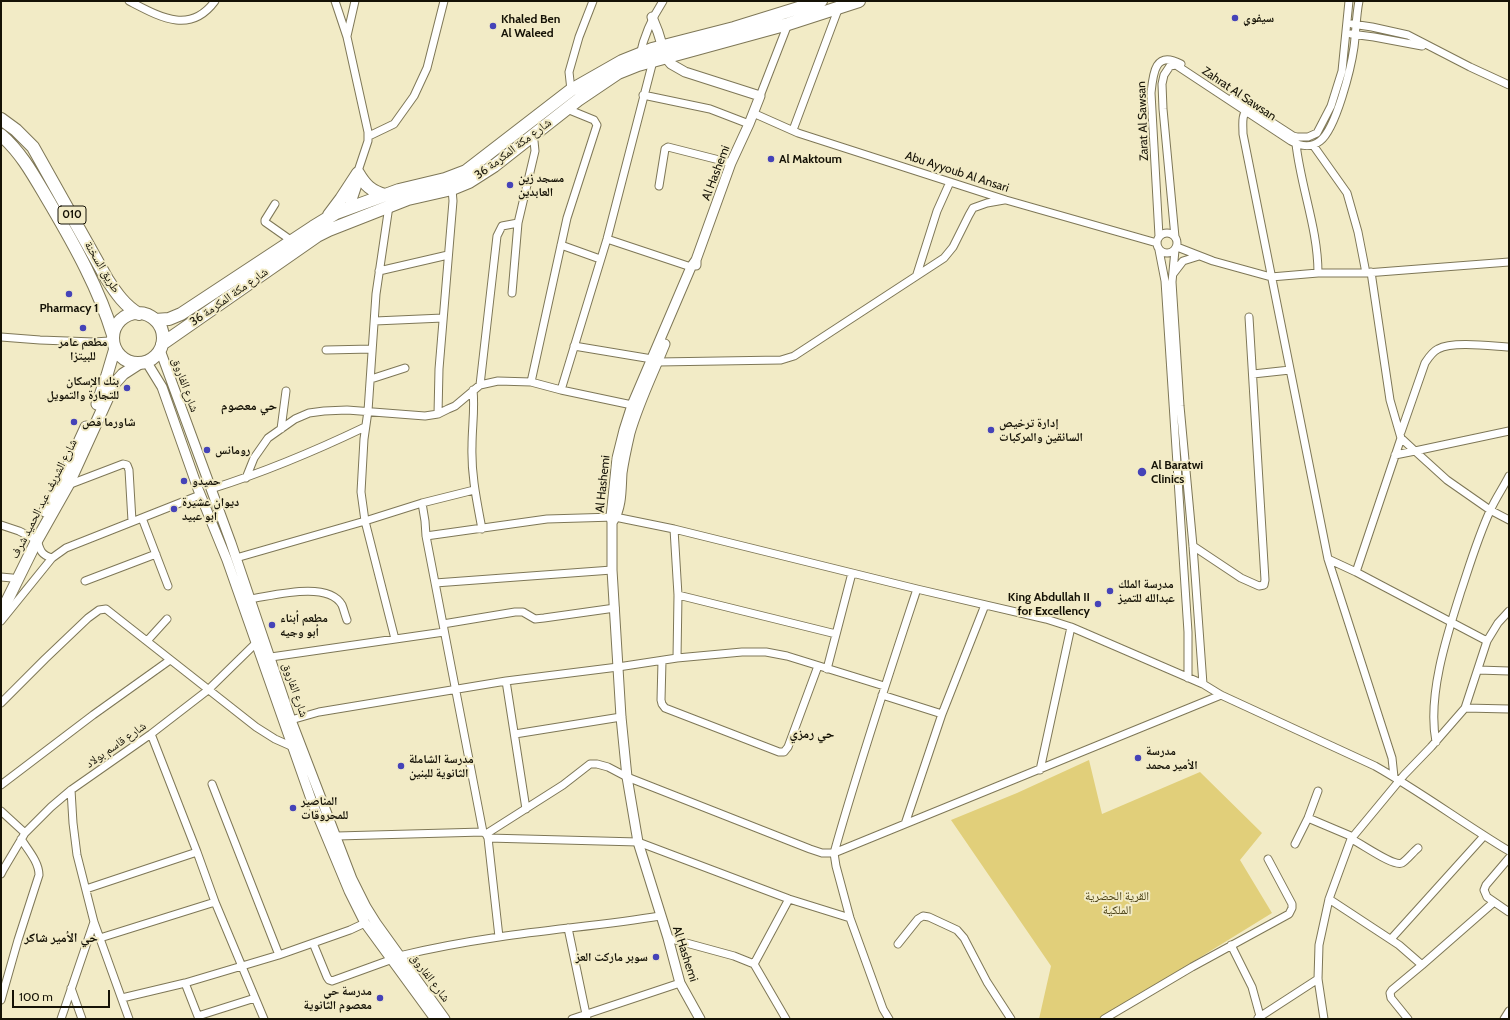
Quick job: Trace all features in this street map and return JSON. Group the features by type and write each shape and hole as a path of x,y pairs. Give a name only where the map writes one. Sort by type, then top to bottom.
{"main road":[{"name":"شارع مكة المكرمة 36","path":"155,320 169,319 181,314 326,219 350,207 387,200 408,199 452,189 468,182 494,166 578,100 639,59 653,61 664,52 803,4 821,1"},
{"name":"شارع مكة المكرمة 36","path":"161,347 317,236 365,215 399,190 445,179 466,171 524,128 571,90 622,61 639,59 788,24 859,1"},
{"name":"طريق السخنة","path":"1,119 16,130 33,147 107,279 114,290 130,308 139,314"},
{"name":"طريق السخنة","path":"1,135 16,149 28,165 64,227 93,283 107,316 114,342"},
{"path":"326,219 341,200 358,173 371,190 387,200"},
{"path":"317,236 321,228 343,216 350,207 358,214 365,215"},
{"path":"133,314 139,314 148,315 155,320 160,327 163,336 161,347 156,355 143,362 133,362 126,360 119,355 114,342 118,323 122,319 133,314"},
{"name":"شارع الشريف عبد الحميد شرف","path":"1,613 97,403 107,375 114,342"},
{"name":"شارع الشريف عبد الحميد شرف","path":"1,600 6,577 34,538 68,485 114,384 123,374 143,362"}],"street":[{"path":"129,1 173,20 184,21 200,16 208,10 215,1"},
{"path":"335,1 347,37 369,136 358,173 352,187 349,200 350,207"},
{"path":"347,37 350,18 356,1"},
{"path":"369,136 394,124 414,96 427,68 444,1"},
{"path":"571,90 569,72 579,37 593,1"},
{"path":"639,59 647,29 652,17 663,1"},
{"name":"Zarat Al Sawsan","path":"1158,243 1151,93 1153,74 1157,64 1168,59 1174,60 1246,109 1293,136 1302,138 1314,136 1322,125 1331,106 1342,71 1349,1"},
{"path":"1358,1 1350,69 1335,116 1327,133 1321,140 1313,145 1347,193 1369,272 1390,400 1401,435 1415,451 1447,480 1490,510 1509,520"},
{"path":"793,130 839,7"},
{"path":"652,17 664,52 671,64 685,72 760,96 788,24"},
{"path":"1347,24 1355,24 1408,35 1432,49 1509,85"},
{"path":"1345,33 1387,39 1432,49"},
{"path":"561,390 607,239 653,61"},
{"name":"Zahrat Al Sawsan","path":"1175,237 1162,84 1167,69 1170,66 1176,65 1246,109 1296,144 1306,146 1313,145"},
{"path":"643,96 710,109 749,124"},
{"name":"Al Hashemi","path":"700,1019 680,983 668,938 638,842 627,777 621,717 612,570 613,518 624,430 632,405 655,360 695,269 694,264 731,163 760,96"},
{"path":"531,382 561,245 575,190 597,125 594,120 567,109"},
{"path":"1246,109 1242,119 1243,134 1328,559 1392,758 1397,779"},
{"name":"Abu Ayyoub Al Ansari","path":"753,113 793,130 1006,200 1158,243"},
{"path":"512,293 518,223 536,151 534,141 531,136"},
{"path":"1296,144 1316,241 1318,274"},
{"path":"659,186 665,149 668,147 731,163"},
{"path":"917,274 937,211 950,182"},
{"path":"438,414 452,189"},
{"path":"387,200 379,271 361,488 365,521 395,639"},
{"path":"574,346 655,360 781,360 787,358 806,349 917,274 944,258 953,247 974,208 987,203 1006,200"},
{"path":"275,204 265,222 292,241"},
{"path":"480,385 497,236 502,226 518,223"},
{"path":"1188,678 1188,632 1164,281 1158,243 1166,233 1169,233 1177,240 1172,276 1181,414 1193,546 1203,684"},
{"path":"607,239 694,264"},
{"path":"1158,243 1162,252 1169,253 1176,248"},
{"path":"561,245 600,259"},
{"path":"1176,248 1250,272 1271,277 1509,262"},
{"path":"379,271 448,255"},
{"path":"1172,276 1183,261 1200,256"},
{"path":"1193,546 1241,578 1259,586 1264,585 1265,572 1250,317"},
{"path":"375,321 443,318"},
{"path":"1,336 40,340 114,342"},
{"path":"1356,572 1401,435 1430,355 1437,349 1443,347 1462,345 1509,347"},
{"name":"شارع الفاروق","path":"161,347 292,720 358,892 395,958 435,1019"},
{"path":"326,350 372,349"},
{"name":"Al Hashemi","path":"622,454 655,360"},
{"name":"شارع الفاروق","path":"143,362 162,387 199,492 227,560 312,802 349,891 365,923 445,1019"},
{"path":"371,379 405,368"},
{"path":"1253,374 1290,370"},
{"path":"246,478 254,458 268,438 295,419 309,413 324,411 368,411 425,416 438,414 455,406 480,385 498,381 531,382 632,405"},
{"path":"473,390 474,412 472,446 474,490 482,529"},
{"path":"281,429 286,391"},
{"path":"1,620 52,558 66,548 142,518 210,486 246,478 283,465 366,427"},
{"path":"1395,455 1509,432"},
{"path":"68,485 123,464 127,465 129,470 132,521"},
{"path":"1436,742 1433,728 1433,713 1445,643 1451,621 1490,510 1509,476"},
{"path":"236,558 422,503 474,490"},
{"path":"422,503 426,536 443,628 486,835 499,937"},
{"path":"142,518 168,586"},
{"path":"426,536 547,519 613,518 674,529 1046,619 1071,627 1203,684 1221,695 1375,766 1509,852"},
{"path":"1,525 34,538 40,552 43,555 52,558"},
{"path":"674,529 678,595 677,658"},
{"path":"85,581 156,554"},
{"path":"1328,559 1356,572 1487,641"},
{"path":"435,583 612,570"},
{"path":"827,669 852,573"},
{"path":"889,1019 850,918 834,853 884,686 917,589"},
{"path":"250,599 303,591 314,591 338,601 342,605 347,620"},
{"path":"678,595 836,634"},
{"path":"905,824 942,714 985,604"},
{"path":"271,657 395,639 515,612 523,612 535,618 544,618 615,608"},
{"path":"1,703 88,618 99,610 106,609 208,690 270,736 293,747"},
{"path":"1324,1019 1318,979 1319,945 1329,899 1352,838 1397,779 1436,742 1465,708 1487,641 1498,623 1509,611"},
{"path":"147,641 167,619"},
{"path":"1040,770 1071,627"},
{"name":"شارع قاسم بولاد","path":"2,871 23,836 51,807 71,790 151,734 208,690 256,643"},
{"path":"292,720 319,712 506,681 677,658 754,651 787,656 884,686"},
{"path":"1,785 92,716 170,660"},
{"path":"662,661 661,700 665,708 779,752 784,752 788,747 818,666"},
{"path":"1478,670 1509,671"},
{"path":"506,681 526,809"},
{"path":"882,695 942,714"},
{"path":"486,835 563,785 590,764 597,764 608,767 627,777 810,849 822,853 834,853 1221,695"},
{"path":"1465,708 1509,709"},
{"path":"515,734 621,717"},
{"path":"151,734 215,902 264,1019"},
{"path":"212,784 279,955"},
{"path":"71,790 77,855 94,922 129,1019"},
{"path":"1295,844 1308,818 1318,791"},
{"path":"312,802 322,799"},
{"path":"1,811 23,836 38,868 39,875 1,1000"},
{"path":"1308,818 1352,838 1389,860 1397,863 1402,863 1418,848"},
{"path":"336,836 486,835 638,842 789,899 850,918"},
{"path":"1391,939 1484,836"},
{"path":"86,889 197,852"},
{"path":"1509,858 1486,885 1484,894 1509,912"},
{"path":"1104,1019 1231,945 1289,914 1292,904 1268,859"},
{"path":"754,964 789,899"},
{"path":"1329,899 1391,939 1422,965"},
{"path":"100,938 215,902"},
{"path":"1408,1019 1391,998 1390,993 1392,990 1494,902"},
{"path":"313,943 327,977 332,981 395,958 430,949 499,937 660,916"},
{"path":"898,944 918,919 923,916 929,916 957,930 964,938 987,982 1011,1019"},
{"path":"61,1019 94,922"},
{"path":"122,998 185,983 279,955 350,930 365,923"},
{"path":"568,928 586,1017"},
{"path":"668,938 734,956 754,964 786,1019"},
{"path":"1231,945 1252,987 1258,1018 1318,979"},
{"path":"185,983 199,1018 255,998"},
{"path":"572,1019 586,1017 680,983"},
{"path":"71,988 82,1019"},
{"path":"1504,1019 1509,1011"}],"green space":[{"name":"القرية الحضرية الملكية","path":"1089,760 1102,814 1200,772 1262,833 1240,860 1272,913 1100,1019 1039,1019 1051,966 951,820 1017,793"}],"place":[{"name":"سيفوي","path":"1235,18"},
{"name":"Khaled Ben Al Waleed","path":"493,26"},
{"name":"Al Maktoum","path":"771,159"},
{"name":"مسجد زين العابدين","path":"510,185"},
{"name":"Pharmacy 1","path":"69,294"},
{"name":"مطعم عامر للبيتزا","path":"83,328"},
{"name":"بنك الإسكان للتجارة والتمويل","path":"127,388"},
{"name":"شاورما قص","path":"74,422"},
{"name":"إدارة ترخيص السائقين والمركبات","path":"991,430"},
{"name":"رومانس","path":"207,450"},
{"name":"Al Baratwi Clinics","path":"1142,472"},
{"name":"حميدو","path":"184,481"},
{"name":"ديوان عشيرة ابو عبيد","path":"174,509"},
{"name":"مدرسة الملك عبدالله للتميز","path":"1110,591"},
{"name":"King Abdullah II for Excellency","path":"1098,604"},
{"name":"مطعم أبناء أبو وجيه","path":"272,625"},
{"name":"مدرسة الأمير محمد","path":"1138,758"},
{"name":"مدرسة الشاملة الثانوية للبنين","path":"401,766"},
{"name":"المناصير للمحروقات","path":"293,808"},
{"name":"سوبر ماركت العز","path":"656,957"},
{"name":"مدرسة حي معصوم الثانوية","path":"380,998"}],"district":[{"name":"حي معصوم","path":"249,406"},
{"name":"حي رمزي","path":"812,734"},
{"name":"حي الأمير شاكر","path":"61,938"}]}
